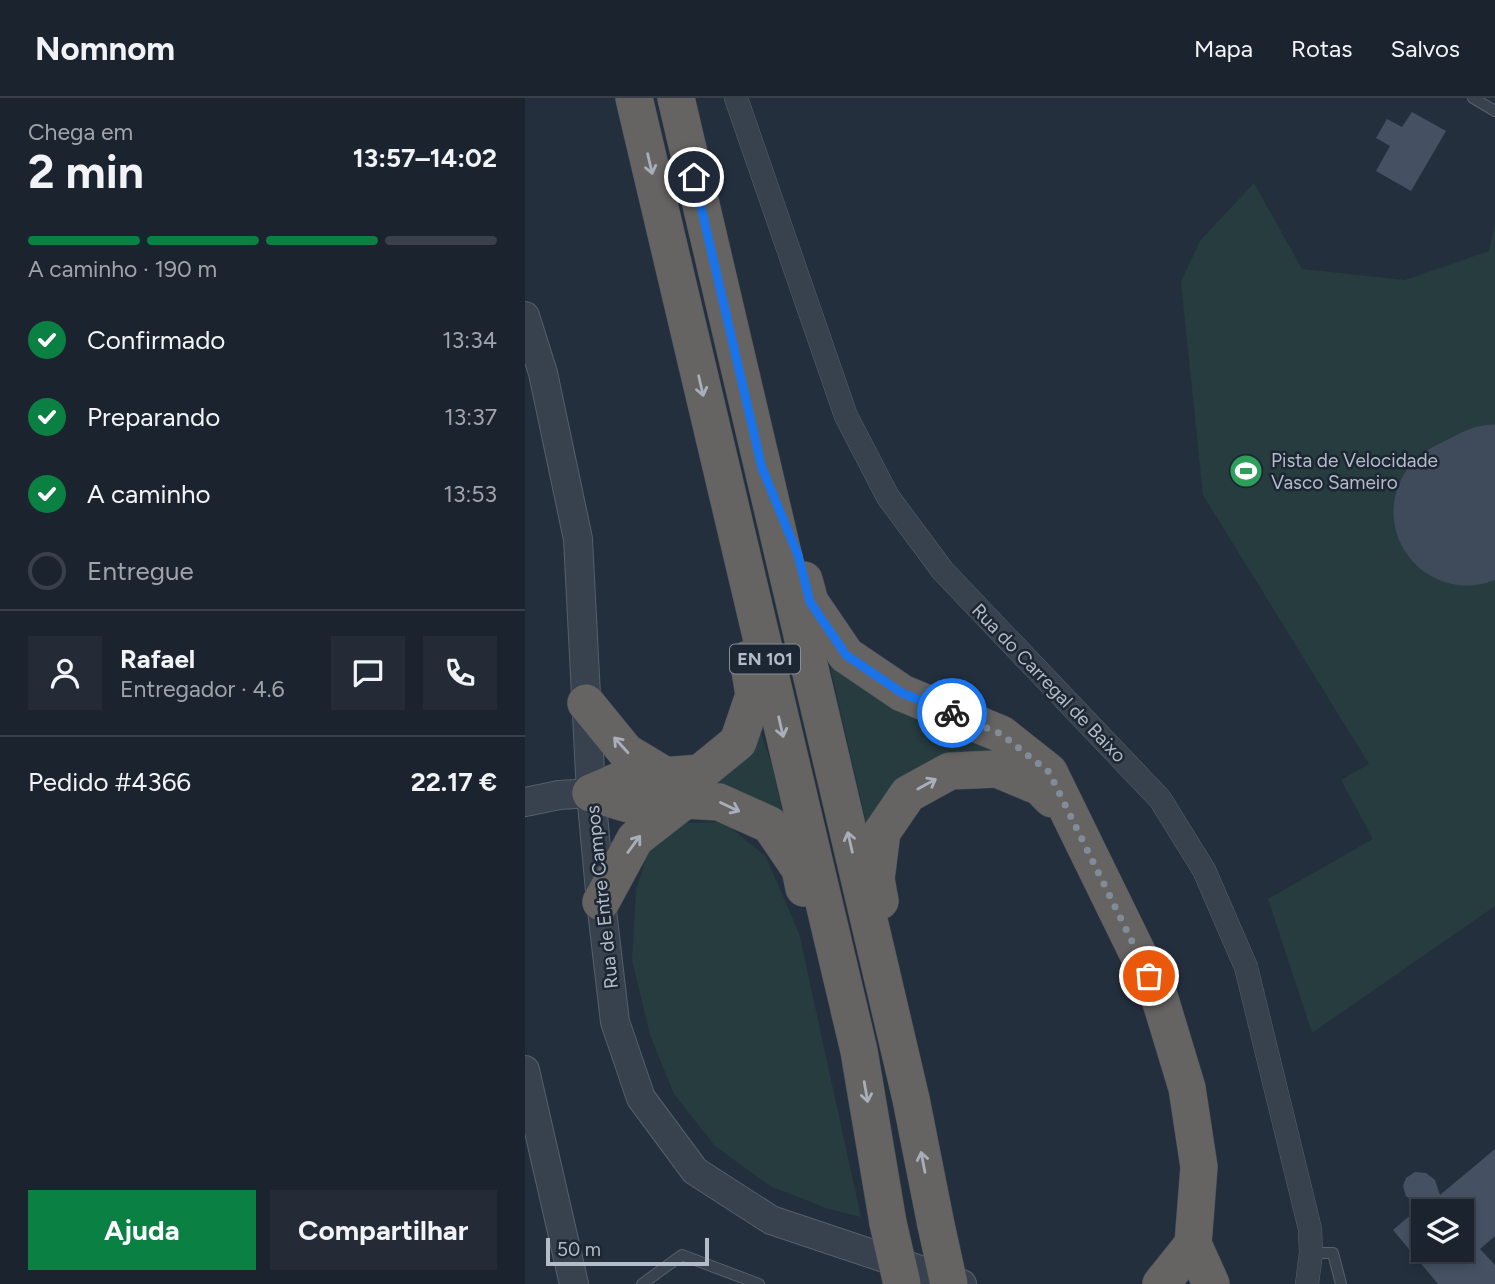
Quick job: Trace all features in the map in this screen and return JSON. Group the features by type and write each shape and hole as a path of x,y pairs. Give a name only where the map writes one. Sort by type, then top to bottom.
{"highway":[{"name":"EN 101","path":"634,98 859,1051 888,1223 902,1284"},
{"name":"EN 101","path":"676,98 911,1100 949,1284"},
{"path":"762,468 798,555 810,602 846,655 902,693 1001,734 1049,772 1160,999 1187,1088 1199,1167 1193,1244 1211,1284"},
{"path":"601,902 635,839 676,788 700,773 738,742 754,695 744,641 734,526"},
{"path":"586,703 626,752 676,788"},
{"path":"911,1100 890,948 876,879 882,832 908,794 950,771 997,769 1040,786 1072,820"},
{"path":"591,793 623,779 676,788 719,802 770,825 800,869 823,961 859,1051"},
{"path":"1161,1284 1193,1244"}],"street":[{"name":"Rua do Carregal de Baixo","path":"736,98 846,416 887,497 943,571 1160,799 1204,870 1246,967 1310,1229 1311,1253 1306,1284"},
{"name":"Rua de Entre Campos","path":"525,316 543,373 578,539 591,793 601,902 615,1022 642,1098 695,1171 771,1220 963,1284"},
{"path":"525,802 559,795 591,793"},
{"path":"525,1070 574,1284"}],"lane":[{"path":"1473,98 1495,111"},
{"path":"1311,1253 1333,1253 1341,1284"},
{"path":"642,1284 682,1255 758,1284"}],"green space":[{"path":"1254,183 1302,269 1405,280 1489,251 1495,222 1495,424 1467,460 1447,479 1482,547 1495,541 1495,906 1312,1033 1268,899 1373,839 1341,780 1369,764 1203,495 1181,282 1200,241"},
{"path":"824,640 997,743 997,757 870,839"},
{"path":"759,727 772,765 785,826 694,787 737,768 749,752"},
{"path":"724,822 766,857 799,933 861,1217 826,1208 770,1186 715,1146 674,1094 650,1035 632,960 636,890 649,849 683,823"}],"building":[{"path":"1412,112 1446,131 1411,191 1376,171 1390,146 1376,138 1387,119 1402,127"},
{"path":"1495,1149 1495,1236 1480,1249 1495,1265 1495,1284 1438,1284 1420,1262 1474,1262 1474,1199 1411,1200 1406,1196 1403,1186 1406,1178 1415,1172 1426,1173 1435,1180 1440,1195"},
{"path":"1411,1215 1411,1252 1393,1230"}],"taxiway":[{"path":"1487,502 1495,480"}],"runway":[{"path":"1467,512 1495,498"}],"way so far":[{"path":"952,713 1001,734 1049,772 1149,976"}],"place":[{"name":"Pista de Velocidade Vasco Sameiro","path":"1246,471"}],"route":[{"path":"694,177 762,468 798,555 810,602 846,655 902,693 952,713"}]}
